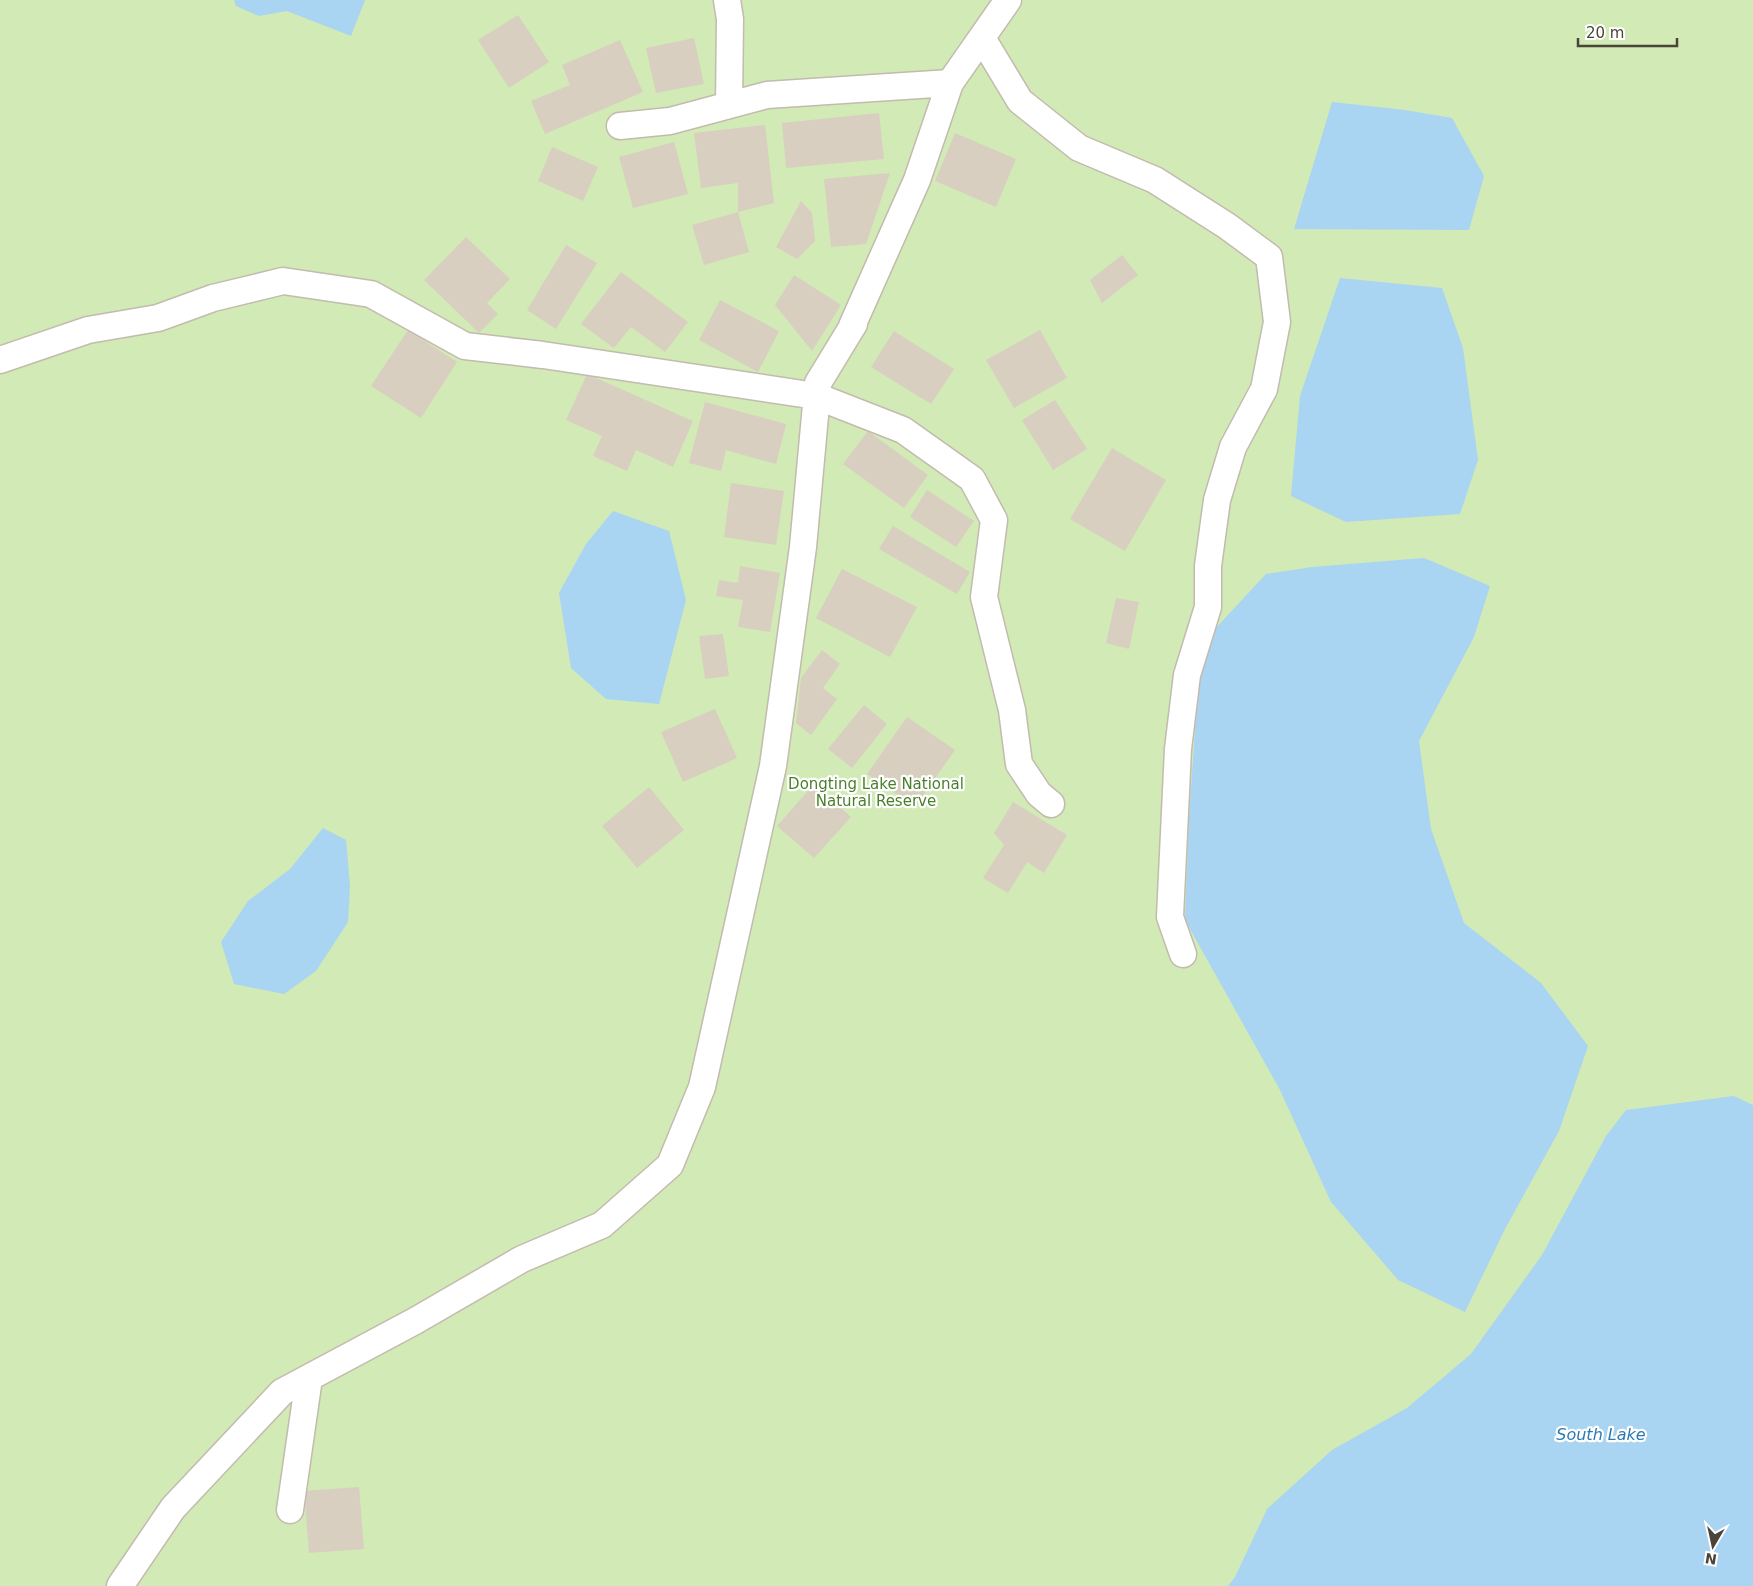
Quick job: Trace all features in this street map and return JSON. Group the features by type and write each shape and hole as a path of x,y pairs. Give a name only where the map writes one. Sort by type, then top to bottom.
{"street":[{"path":"727,0 730,19 729,105"},
{"path":"120,1586 173,1508 282,1392 415,1321 522,1259 602,1225 670,1165 702,1087 772,766 803,547 818,383 854,324 852,326 917,180 950,84 1008,0"},
{"path":"982,38 1020,101 1079,148 1156,180 1269,256 1277,322 1264,389 1232,447 1217,500 1208,566 1208,607 1187,674 1178,749 1170,917 1183,954"},
{"path":"620,126 670,121 767,95 950,84"},
{"path":"0,360 88,330 158,318 213,298 284,282 371,294 465,346 543,354 816,396 903,430 972,479 994,520 984,597 1012,710 1019,764 1039,794 1051,804"},
{"path":"290,1510 308,1378"}],"green space":[{"name":"Dongting Lake National Natural Reserve","path":"0,0 1753,0 1753,1586 0,1586"}],"water":[{"path":"234,0 365,0 351,36 287,11 259,16 236,6"},
{"path":"1332,102 1405,110 1452,118 1484,176 1469,230 1294,229"},
{"path":"1340,278 1442,288 1463,348 1478,460 1460,514 1346,522 1291,496 1300,396"},
{"path":"613,511 669,531 686,600 659,704 606,699 571,668 559,593 586,544"},
{"path":"1424,558 1490,586 1474,637 1419,741 1431,829 1464,923 1541,983 1588,1046 1559,1131 1505,1229 1465,1312 1398,1280 1331,1202 1280,1090 1185,920 1189,817 1201,644 1266,574 1312,567"},
{"path":"323,828 346,840 350,886 348,922 316,971 284,994 234,984 221,942 248,901 290,869"},
{"name":"South Lake","path":"1734,1096 1753,1105 1753,1586 1228,1586 1235,1577 1267,1509 1332,1450 1407,1408 1471,1354 1542,1255 1606,1136 1626,1110"}],"building":[{"path":"518,15 549,62 509,88 478,40"},
{"path":"694,38 704,84 656,93 646,48"},
{"path":"620,40 643,92 545,134 531,101 570,85 562,65"},
{"path":"879,113 884,159 786,168 782,123"},
{"path":"765,125 774,203 738,212 738,183 701,188 694,133"},
{"path":"955,133 1016,159 996,207 935,181"},
{"path":"674,142 688,194 633,208 619,157"},
{"path":"552,147 598,167 583,201 538,181"},
{"path":"890,173 866,244 831,247 824,179"},
{"path":"801,201 812,213 815,241 797,259 776,247"},
{"path":"738,212 749,252 704,265 692,225"},
{"path":"466,237 510,279 487,303 498,314 479,333 424,280"},
{"path":"566,245 597,263 556,329 527,310"},
{"path":"1122,255 1138,275 1102,303 1090,280"},
{"path":"621,272 688,322 665,352 631,327 614,348 581,324"},
{"path":"794,275 841,305 812,351 775,305"},
{"path":"720,300 779,331 758,372 699,340"},
{"path":"408,330 457,362 421,418 371,386"},
{"path":"1040,330 1067,378 1014,408 986,360"},
{"path":"894,331 954,369 931,404 871,367"},
{"path":"587,374 693,421 673,467 636,450 627,471 593,456 602,436 566,420"},
{"path":"1055,400 1087,449 1053,470 1022,420"},
{"path":"705,402 786,424 776,464 726,450 721,471 689,463"},
{"path":"868,431 928,475 904,508 843,464"},
{"path":"1112,448 1166,480 1125,551 1070,519"},
{"path":"731,483 784,491 776,545 724,537"},
{"path":"927,490 974,521 956,547 910,517"},
{"path":"893,526 970,572 957,594 879,549"},
{"path":"740,566 780,573 770,632 738,627 743,600 716,596 719,580 738,583"},
{"path":"842,569 917,607 890,657 816,618"},
{"path":"1116,598 1139,602 1129,649 1106,643"},
{"path":"723,634 729,676 705,679 699,636"},
{"path":"822,650 840,664 823,688 837,699 811,735 796,723 801,678"},
{"path":"864,705 887,724 852,768 828,749"},
{"path":"715,709 737,758 683,782 661,732"},
{"path":"907,717 955,750 915,807 867,774"},
{"path":"814,784 851,817 814,858 777,826"},
{"path":"649,787 684,830 637,868 602,826"},
{"path":"1013,802 1067,835 1044,873 1027,862 1008,893 983,878 1004,845 994,833"},
{"path":"359,1487 364,1549 309,1553 304,1491"}]}
